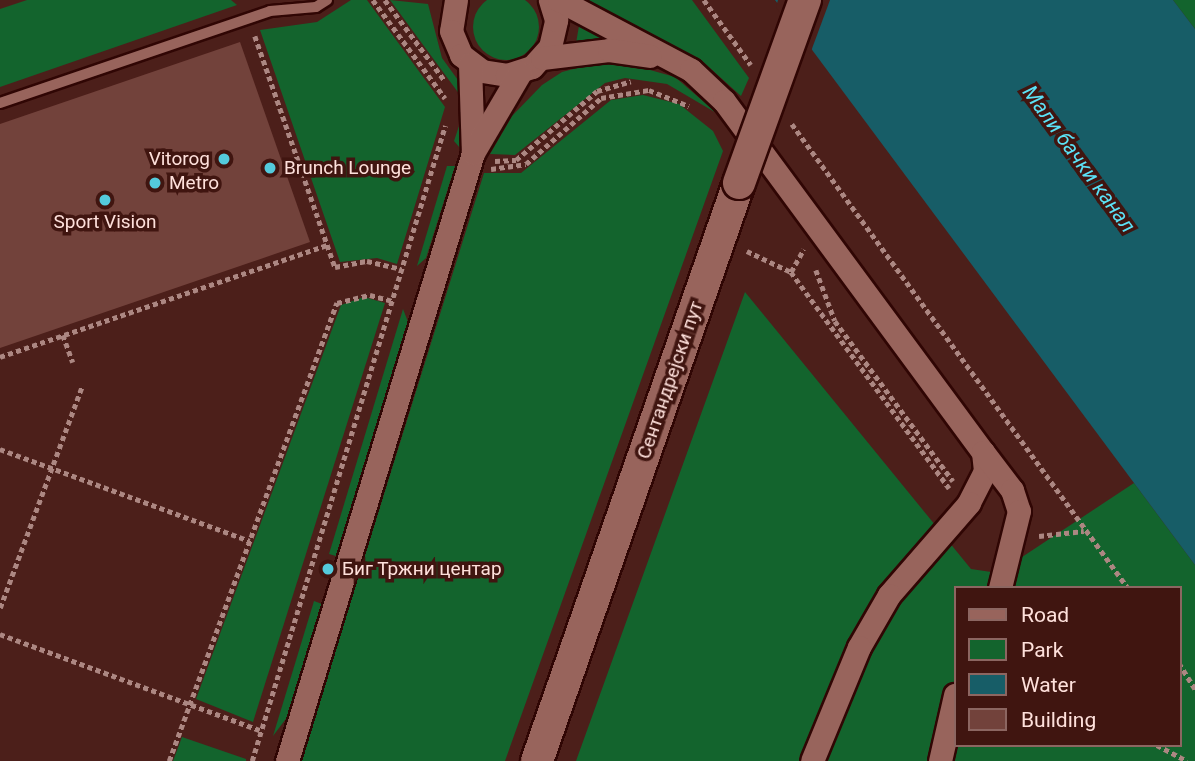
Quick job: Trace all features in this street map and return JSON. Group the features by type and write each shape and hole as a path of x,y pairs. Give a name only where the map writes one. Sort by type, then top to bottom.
{"main road":[{"name":"Сентандрејски пут","path":"537,761 805,0"}],"street":[{"path":"435,0 454,9 455,43 470,64 494,75 520,73"},
{"path":"288,761 471,158 520,73 542,58 555,34 550,0"},
{"path":"559,0 663,58 691,70 724,101 1012,490 1019,511 1000,586"},
{"path":"542,58 608,50 663,58"},
{"path":"470,64 471,158"},
{"path":"812,761 859,647 889,595 966,506 985,471 983,452"},
{"path":"940,761 954,699"}],"lane":[{"path":"0,103 259,14 327,0"}],"path":[{"path":"373,0 449,106"},
{"path":"385,0 457,97"},
{"path":"704,0 760,78"},
{"path":"254,32 335,267 368,261 401,269"},
{"path":"471,158 516,160 597,91 628,81 662,85 701,106"},
{"path":"471,158 517,169 601,98 629,89 671,97 699,113"},
{"path":"783,111 1084,531 1126,586"},
{"path":"252,761 448,114"},
{"path":"261,761 455,126"},
{"path":"436,154 446,157"},
{"path":"0,357 327,244"},
{"path":"791,272 806,245 810,254"},
{"path":"738,246 791,272 966,506"},
{"path":"814,265 835,321 966,506"},
{"path":"169,761 337,303 370,295 392,301"},
{"path":"64,335 73,362"},
{"path":"0,608 82,386"},
{"path":"0,449 250,541"},
{"path":"0,634 260,730"},
{"path":"1181,666 1195,689"},
{"path":"1161,747 1187,761"}],"green space":[{"path":"490,-1 522,-1 533,9 538,21 536,40 529,50 519,57 506,60 493,57 483,50 476,40 473,27 476,14"},
{"path":"27,0 231,0 237,5 0,87 0,9"},
{"path":"351,0 367,0 445,107 397,264 377,258 340,262 260,30 317,22"},
{"path":"390,0 428,4 442,58 463,87 465,131 460,148 454,141 463,114 460,95"},
{"path":"580,0 692,0 749,78 741,96 701,60"},
{"path":"1173,0 1195,0 1195,29"},
{"path":"580,20 618,42 575,49"},
{"path":"611,59 675,77 718,114 667,84 625,78 605,83 515,155 490,154 512,116 542,85 562,72"},
{"path":"643,95 679,104 713,131 723,151 505,761 301,761 484,173 521,173 611,100"},
{"path":"447,166 455,166 426,258 417,266"},
{"path":"745,292 971,569 998,573 1134,483 1195,565 1195,761 576,761"},
{"path":"364,297 385,303 253,722 196,699 341,305"},
{"path":"403,309 410,327 336,556 329,554"},
{"path":"314,601 322,604 288,716 273,736"},
{"path":"182,737 246,759 246,761 173,761"}],"water":[{"name":"Мали бачки канал","path":"775,0 1173,0 1195,29 1195,565"}],"pier":[{"path":"778,0 830,0 810,54 776,7"}],"building":[{"path":"240,42 310,242 0,348 0,124"}],"place":[{"name":"Vitorog","path":"224,159"},
{"name":"Brunch Lounge","path":"270,168"},
{"name":"Metro","path":"155,183"},
{"name":"Sport Vision","path":"105,200"},
{"name":"Биг Тржни центар","path":"328,569"}]}
